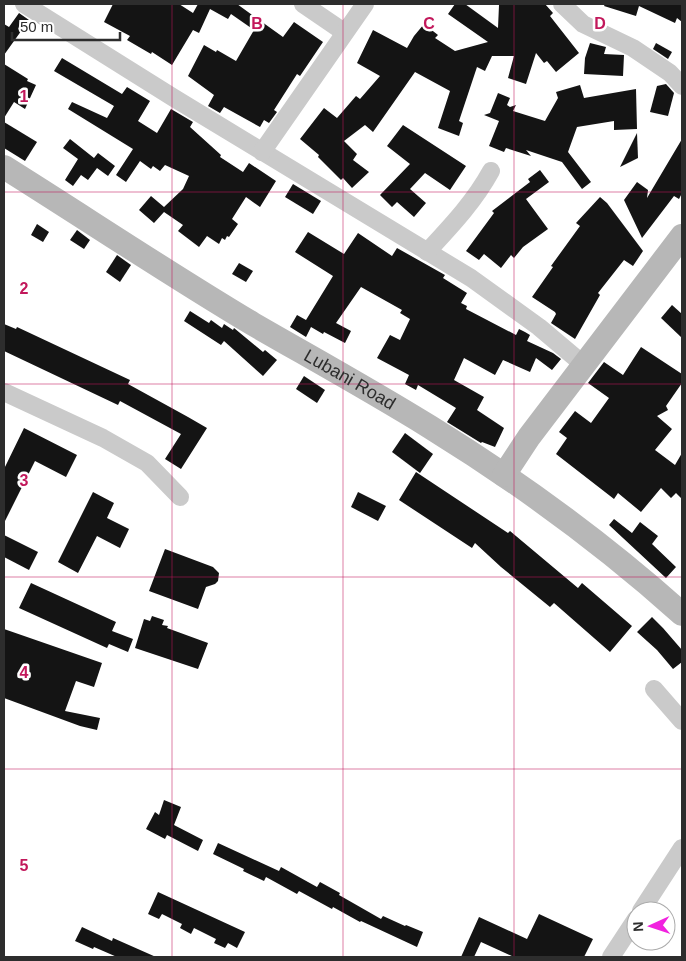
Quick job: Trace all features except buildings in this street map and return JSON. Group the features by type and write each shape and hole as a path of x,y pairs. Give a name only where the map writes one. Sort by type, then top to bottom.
{"street":[{"path":"24,4 262,152 471,278 539,327 584,365"},
{"path":"303,4 344,32"},
{"path":"262,152 365,4"},
{"path":"562,4 583,24 633,48 670,73 682,86"},
{"name":"Lubani Road","path":"4,167 251,322 430,426 558,512 608,550 682,614"},
{"path":"427,252 479,193 491,171"},
{"path":"504,475 529,438 682,236"},
{"path":"4,392 103,438 147,463 180,497"},
{"path":"654,689 682,721"},
{"path":"648,901 682,848"},
{"path":"611,957 626,934"}]}
